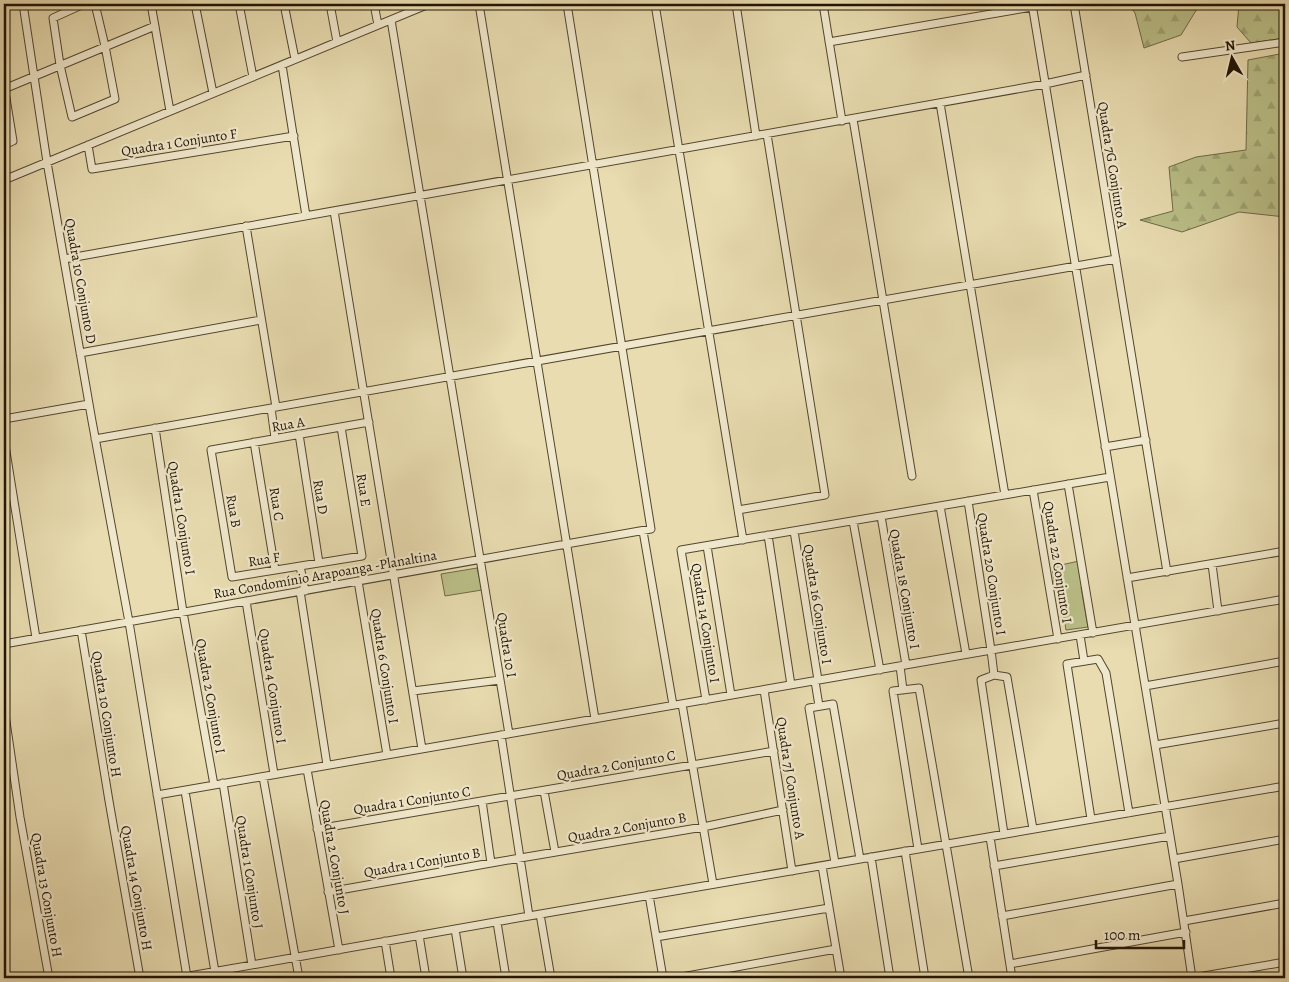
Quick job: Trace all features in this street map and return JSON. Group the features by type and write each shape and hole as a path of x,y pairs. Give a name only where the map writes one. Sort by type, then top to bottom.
{"street":[{"path":"4,6 9,4"},
{"name":"Quadra 10 Conjunto D","path":"23,4 64,259 129,622 187,977"},
{"path":"84,4 53,18 60,65 72,116 115,99 95,4"},
{"path":"151,4 170,111"},
{"path":"195,4 213,93"},
{"path":"239,4 253,77"},
{"path":"284,4 295,60"},
{"path":"330,4 337,42"},
{"path":"374,4 378,25"},
{"path":"4,180 421,6 430,4"},
{"path":"479,4 596,719"},
{"path":"566,4 622,346 673,705"},
{"path":"655,4 743,540"},
{"path":"736,4 756,136"},
{"path":"823,4 842,120"},
{"name":"Quadra 7G Conjunto A","path":"1074,4 1167,572"},
{"path":"829,42 1032,5 1174,859 1192,978 1285,962"},
{"name":"Quadra 10 I","path":"391,20 500,680 510,796 529,916"},
{"path":"4,145 13,141 4,87 155,26"},
{"path":"1182,57 1285,42"},
{"path":"282,64 306,216"},
{"path":"64,259 853,119 1086,75"},
{"path":"940,103 1005,495"},
{"path":"853,119 912,476"},
{"path":"738,510 825,495 767,134"},
{"name":"Quadra 1 Conjunto F","path":"88,145 92,169 294,136"},
{"path":"334,211 422,749"},
{"path":"246,226 262,320 275,438"},
{"path":"95,439 1116,259"},
{"path":"80,353 262,320"},
{"path":"4,419 89,404"},
{"name":"Rua A","path":"211,450 369,422"},
{"name":"Rua E","path":"341,427 362,556"},
{"name":"Quadra 1 Conjunto I","path":"155,428 183,612"},
{"name":"Rua D","path":"299,434 319,563"},
{"path":"4,439 36,638"},
{"path":"1105,447 1146,440"},
{"name":"Rua C","path":"254,442 275,570"},
{"name":"Rua B","path":"211,450 232,576"},
{"path":"707,546 1110,477"},
{"name":"Quadra 22 Conjunto I","path":"1068,484 1093,632"},
{"name":"Quadra 22 Conjunto I","path":"1033,490 1058,639"},
{"name":"Quadra 20 Conjunto I","path":"968,501 994,676"},
{"path":"940,506 966,654"},
{"name":"Quadra 18 Conjunto I","path":"880,516 903,666 903,690"},
{"path":"852,521 880,670"},
{"name":"Rua Condomínio Arapoanga -Planaltina","path":"4,644 647,530"},
{"name":"Quadra 16 Conjunto I","path":"794,531 817,681 819,706"},
{"path":"768,536 791,685"},
{"name":"Quadra 14 Conjunto I","path":"706,700 681,550 707,546 731,695"},
{"path":"1127,578 1285,551"},
{"name":"Rua F","path":"232,576 362,556"},
{"path":"1212,564 1218,611"},
{"name":"Rua F","path":"300,566 327,765"},
{"name":"Quadra 6 Conjunto I","path":"358,581 387,755"},
{"path":"157,795 1285,599"},
{"name":"Quadra 4 Conjunto I","path":"246,601 274,774"},
{"name":"Quadra 2 Conjunto I","path":"183,612 214,785"},
{"name":"Quadra 10 Conjunto H","path":"81,630 109,802"},
{"path":"1080,635 1084,661"},
{"path":"1091,819 1067,664 1084,661 1098,659 1106,673 1129,813"},
{"path":"1145,686 1285,662"},
{"path":"1004,834 981,680 994,676 1007,678 1033,829"},
{"path":"413,691 500,680"},
{"path":"918,849 893,691 919,688 969,978"},
{"name":"Quadra 7J Conjunto A","path":"764,690 792,871"},
{"path":"682,704 713,884"},
{"path":"835,864 809,708 819,706 833,704 860,859"},
{"name":"Quadra 13 Conjunto H","path":"4,708 20,817 49,978"},
{"path":"1155,745 1285,723"},
{"name":"Quadra 2 Conjunto C","path":"510,796 774,751"},
{"name":"Quadra 2 Conjunto J","path":"307,769 338,950"},
{"path":"263,777 299,978"},
{"name":"Quadra 1 Conjunto J","path":"224,783 252,965"},
{"path":"178,978 200,976 385,941 1285,786"},
{"path":"185,791 215,972"},
{"path":"544,791 555,852"},
{"name":"Quadra 1 Conjunto C","path":"317,829 510,796"},
{"path":"482,801 491,863"},
{"name":"Quadra 14 Conjunto H","path":"109,802 140,978"},
{"name":"Quadra 2 Conjunto B","path":"520,858 703,827 783,810"},
{"path":"994,866 1170,836"},
{"path":"990,837 1012,978"},
{"path":"1174,859 1285,839"},
{"path":"905,851 926,978"},
{"path":"871,857 890,978"},
{"name":"Quadra 1 Conjunto B","path":"328,892 520,858"},
{"path":"822,866 841,978"},
{"path":"1002,916 1178,884"},
{"path":"649,896 663,978"},
{"path":"1184,921 1285,903"},
{"path":"656,937 829,908"},
{"path":"540,914 550,978"},
{"path":"497,922 506,978"},
{"path":"455,929 462,978"},
{"path":"1010,964 1186,932"},
{"path":"419,936 426,978"},
{"path":"385,941 391,978"},
{"path":"676,978 836,949"}],"green space":[{"path":"1128,4 1200,4 1181,35 1144,48 1135,13"},
{"path":"1239,4 1285,4 1285,38 1251,43 1237,27"},
{"path":"1285,53 1285,217 1239,212 1182,232 1140,220 1173,211 1169,167 1196,157 1246,150 1248,60"},
{"path":"1285,248 1285,353 1281,279"},
{"path":"1079,561 1083,587 1081,587 1088,627 1066,630 1059,590 1055,590 1052,567"},
{"path":"477,568 482,590 445,596 441,574"}]}
